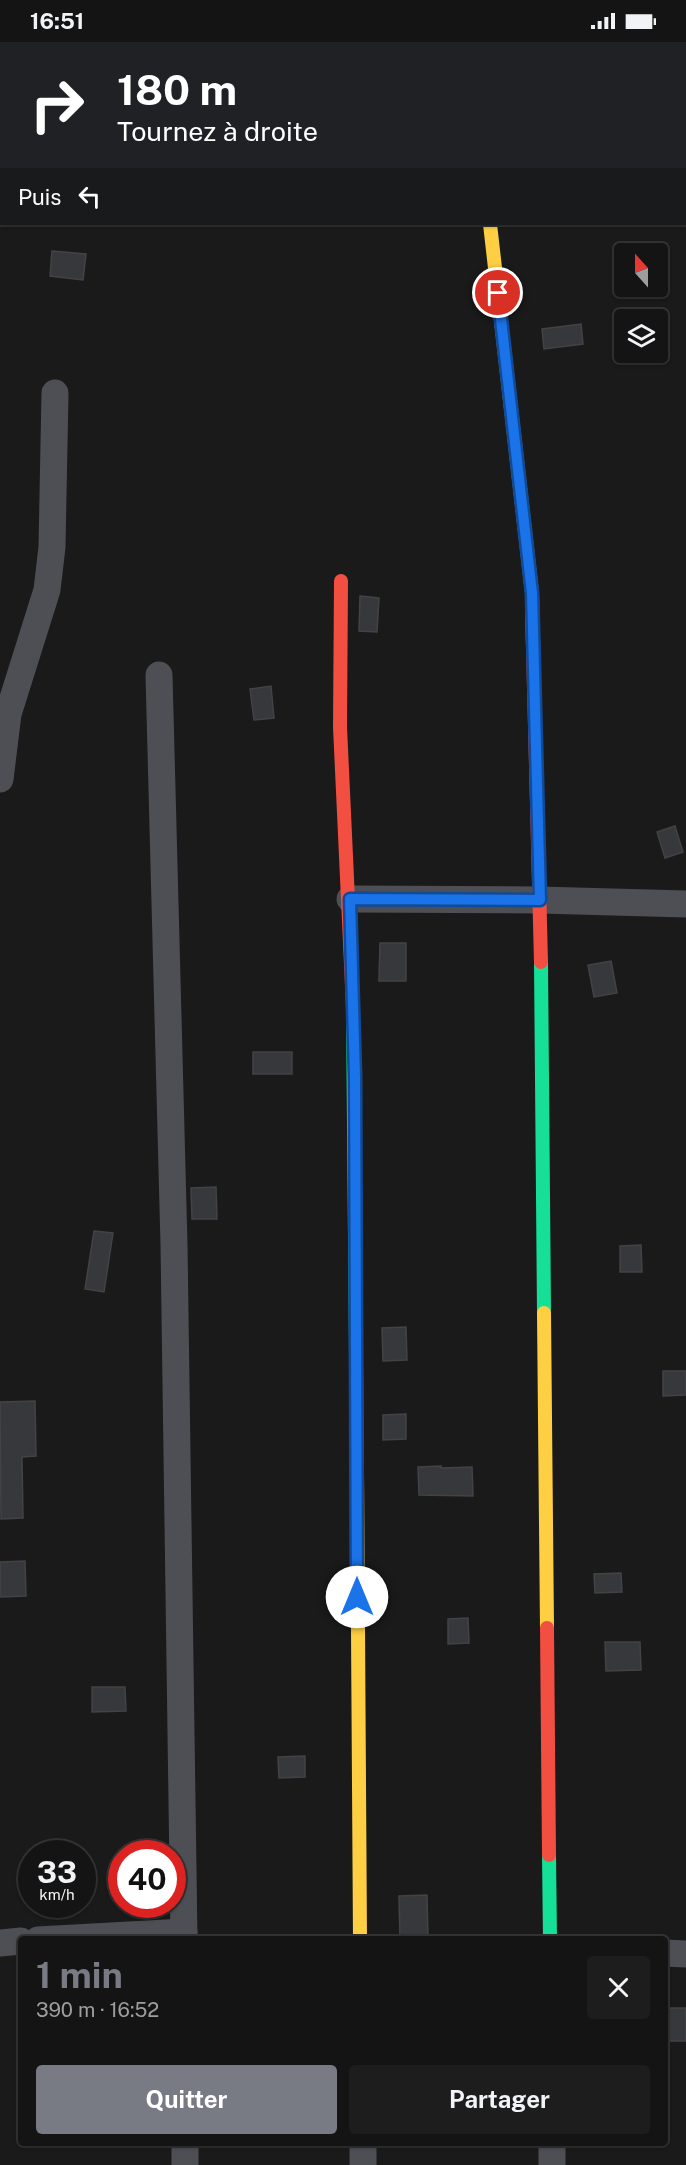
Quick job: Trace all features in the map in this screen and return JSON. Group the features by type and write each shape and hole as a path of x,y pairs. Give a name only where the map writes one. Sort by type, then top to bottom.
{"street":[{"path":"490,225 532,593 540,900 550,1936"},
{"path":"0,780 8,714 47,590 52,547 55,393"},
{"path":"341,581 340,727 350,899 355,1077 360,1936"},
{"path":"159,675 174,1245 184,1936"},
{"path":"350,899 540,900 686,904"},
{"path":"0,1943 18,1941"},
{"path":"668,1953 686,1954"},
{"path":"185,2146 185,2165"},
{"path":"363,2146 363,2165"},
{"path":"552,2146 552,2165"}],"building":[{"path":"52,251 86,254 83,280 50,276"},
{"path":"581,324 583,344 544,349 542,329"},
{"path":"360,596 379,598 377,632 359,631"},
{"path":"271,686 274,718 254,720 250,689"},
{"path":"675,826 683,852 665,858 657,832"},
{"path":"380,943 406,943 406,981 379,981"},
{"path":"611,961 617,993 594,997 588,965"},
{"path":"253,1052 292,1052 292,1074 253,1074"},
{"path":"216,1187 217,1219 192,1219 191,1188"},
{"path":"94,1231 113,1233 104,1292 85,1289"},
{"path":"641,1245 642,1272 620,1272 620,1246"},
{"path":"406,1327 407,1360 383,1361 382,1328"},
{"path":"663,1371 686,1371 686,1395 663,1396"},
{"path":"35,1401 36,1456 22,1457 23,1518 1,1519 0,1402"},
{"path":"406,1414 406,1439 383,1440 383,1415"},
{"path":"441,1466 441,1468 472,1467 473,1496 419,1495 418,1467"},
{"path":"25,1561 26,1596 0,1597 0,1562"},
{"path":"621,1573 622,1592 595,1593 594,1574"},
{"path":"468,1618 469,1643 448,1644 448,1619"},
{"path":"605,1642 640,1642 641,1670 606,1671"},
{"path":"92,1687 125,1687 126,1711 92,1712"},
{"path":"305,1756 305,1777 279,1778 278,1757"},
{"path":"427,1895 428,1936 400,1936 399,1896"},
{"path":"668,2008 686,2008 686,2041 668,2041"}],"traffic: fast":[{"path":"541,962 544,1313"},
{"path":"353,1007 357,1471"},
{"path":"549,1855 550,1936"}],"traffic: slow":[{"path":"490,225 532,593 533,648"},
{"path":"544,1313 547,1628"},
{"path":"357,1471 360,1936"}],"traffic: jam":[{"path":"341,581 340,727 353,1007"},
{"path":"533,648 541,962"},
{"path":"547,1628 549,1855"}],"route":[{"path":"357,1597 355,1077 350,899 540,900 532,593 498,293"}]}
